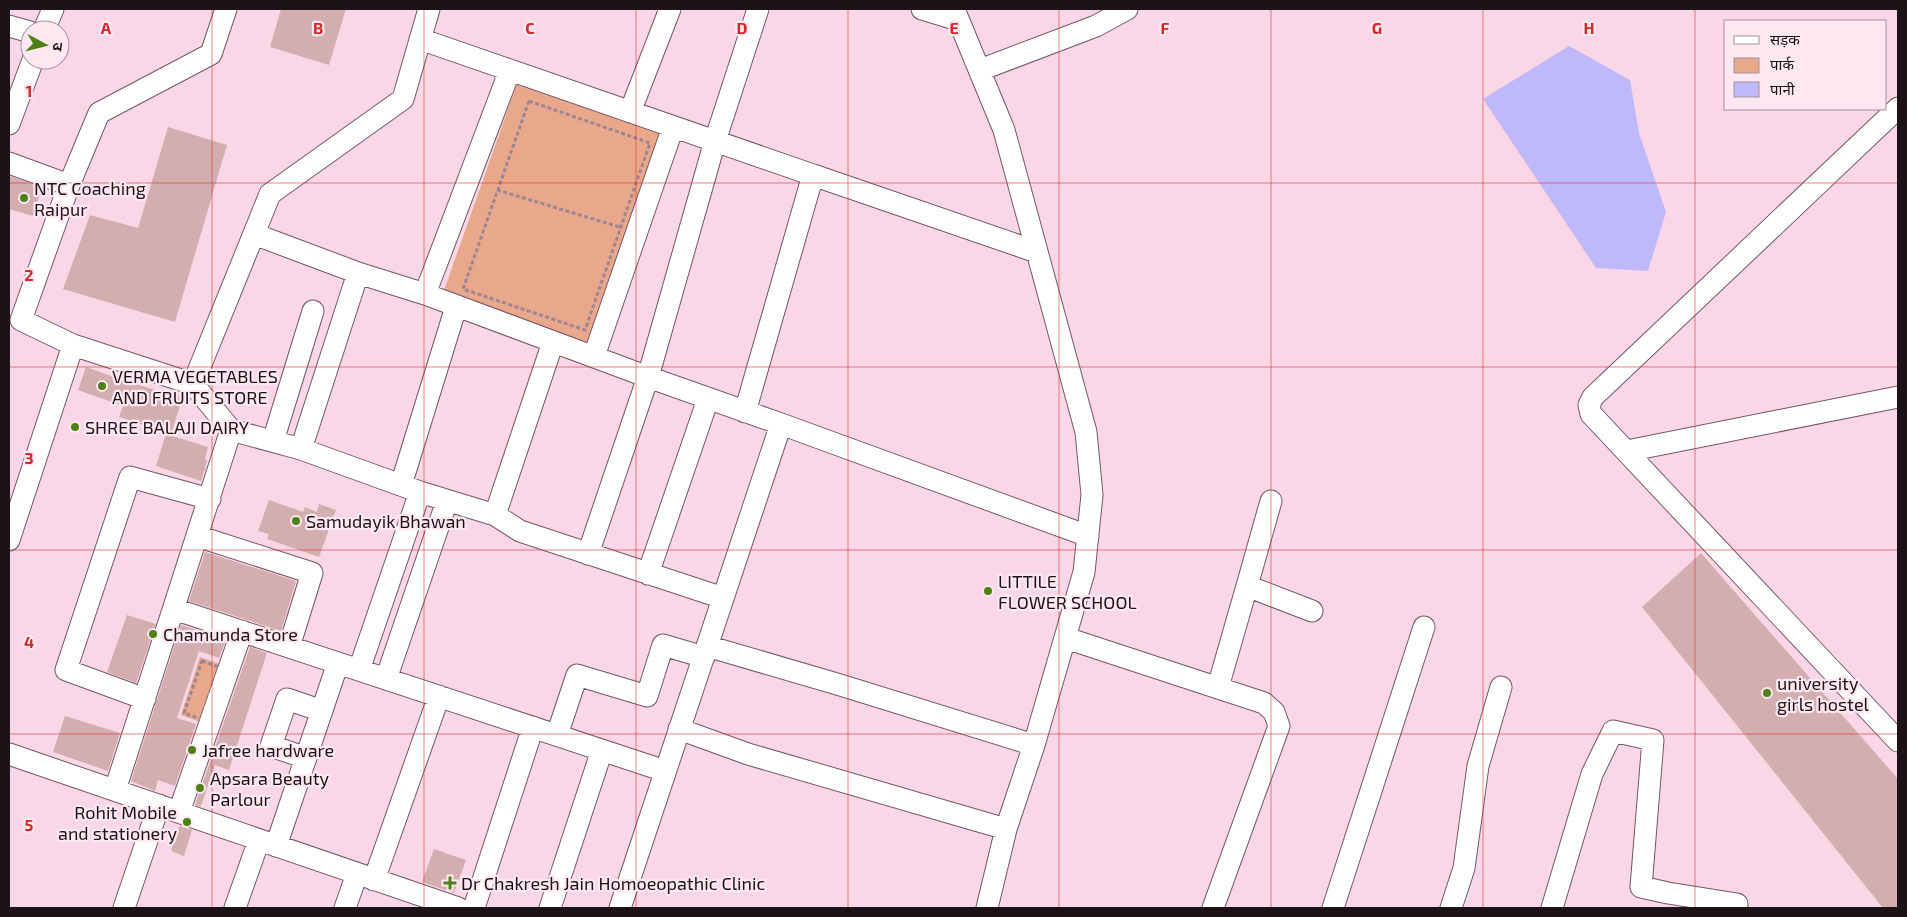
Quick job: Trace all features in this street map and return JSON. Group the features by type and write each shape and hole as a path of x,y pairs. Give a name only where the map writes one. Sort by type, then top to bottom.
{"street":[{"path":"226,9 211,54 99,113 15,323 73,345 194,384 231,430 301,449 411,489 495,515 520,531 723,598"},
{"path":"194,384 270,194 403,99 429,9"},
{"path":"630,112 670,9"},
{"path":"588,554 648,378 715,141 758,9"},
{"path":"922,9 956,15 1004,130 1086,432 1092,494 1084,572 1034,745 1006,829 987,908"},
{"path":"980,70 1096,26 1128,9"},
{"path":"420,39 1037,252"},
{"path":"9,124 29,70"},
{"path":"425,294 510,70"},
{"path":"1898,108 1593,396 1589,405 1591,414 1898,741"},
{"path":"594,356 673,127"},
{"path":"9,164 69,185"},
{"path":"746,412 813,175"},
{"path":"254,234 358,273 425,294 456,307 594,356 648,378 781,424 1088,536"},
{"path":"301,449 358,273"},
{"path":"358,670 411,489 456,307"},
{"path":"273,441 313,311"},
{"path":"495,515 553,342"},
{"path":"9,540 73,345"},
{"path":"1627,452 1898,397"},
{"path":"648,574 708,399"},
{"path":"620,908 781,424"},
{"path":"115,790 231,430"},
{"path":"145,699 66,670 130,477 210,499"},
{"path":"386,679 447,501"},
{"path":"1218,687 1271,501"},
{"path":"198,536 312,573 289,646"},
{"path":"1247,586 1312,611"},
{"path":"174,609 666,771"},
{"path":"1333,908 1424,627"},
{"path":"179,812 242,631"},
{"path":"1066,638 1264,703 1274,712 1279,726 1213,908"},
{"path":"557,735 577,675 648,696 663,645 705,652 837,684 1034,745"},
{"path":"235,908 306,758 338,663"},
{"path":"1451,908 1464,868 1478,766 1501,687"},
{"path":"345,908 366,877 439,696"},
{"path":"306,758 271,746 280,718 287,700 322,711"},
{"path":"474,908 533,727"},
{"path":"679,729 748,754 1006,829"},
{"path":"1552,908 1592,774 1613,732 1653,740 1641,887 1654,899 1737,904"},
{"path":"550,908 602,750"},
{"path":"9,754 366,877 433,904 458,908"},
{"path":"124,908 159,805"}],"path":[{"path":"529,101 650,142 620,227 584,330 463,289 529,101"},
{"path":"498,190 620,227"}],"green space":[{"path":"518,81 662,133 590,349 442,296"},
{"path":"200,657 223,665 203,723 181,715"}],"water":[{"path":"1569,46 1630,80 1639,133 1666,212 1648,271 1596,268 1483,99"}],"building":[{"path":"281,9 346,9 329,65 270,47"},
{"path":"168,127 227,145 175,322 63,289 90,215 138,228"},
{"name":"NTC Coaching Raipur","path":"9,176 42,188 33,216 9,209"},
{"path":"86,367 130,383 183,396 171,434 119,417 123,406 78,390"},
{"path":"166,434 208,447 205,459 207,460 201,481 156,466"},
{"name":"Samudayik Bhawan","path":"269,500 303,512 305,507 317,512 319,504 336,510 319,557 267,539 269,534 258,531"},
{"path":"205,552 296,581 281,631 189,601"},
{"name":"university girls hostel","path":"1701,553 1898,779 1898,908 1883,908 1642,607"},
{"path":"127,615 156,624 136,683 107,672"},
{"path":"181,625 226,639 219,658 199,651 177,718 196,724 175,786 158,780 155,791 131,781"},
{"path":"250,647 267,653 229,770 215,765 201,806 195,805"},
{"path":"65,716 120,733 108,771 53,752"},
{"path":"179,826 192,830 184,856 171,851"},
{"path":"434,849 466,860 454,893 422,882"}],"place":[{"name":"NTC Coaching Raipur","path":"24,198"},
{"name":"VERMA VEGETABLES AND FRUITS STORE","path":"102,386"},
{"name":"SHREE BALAJI DAIRY","path":"75,427"},
{"name":"Samudayik Bhawan","path":"296,521"},
{"name":"LITTILE FLOWER SCHOOL","path":"988,591"},
{"name":"Chamunda Store","path":"153,634"},
{"name":"university girls hostel","path":"1767,693"},
{"name":"Jafree hardware","path":"192,750"},
{"name":"Apsara Beauty Parlour","path":"200,788"},
{"name":"Rohit Mobile and stationery","path":"187,822"},
{"name":"Dr Chakresh Jain Homoeopathic Clinic","path":"450,883"}]}
